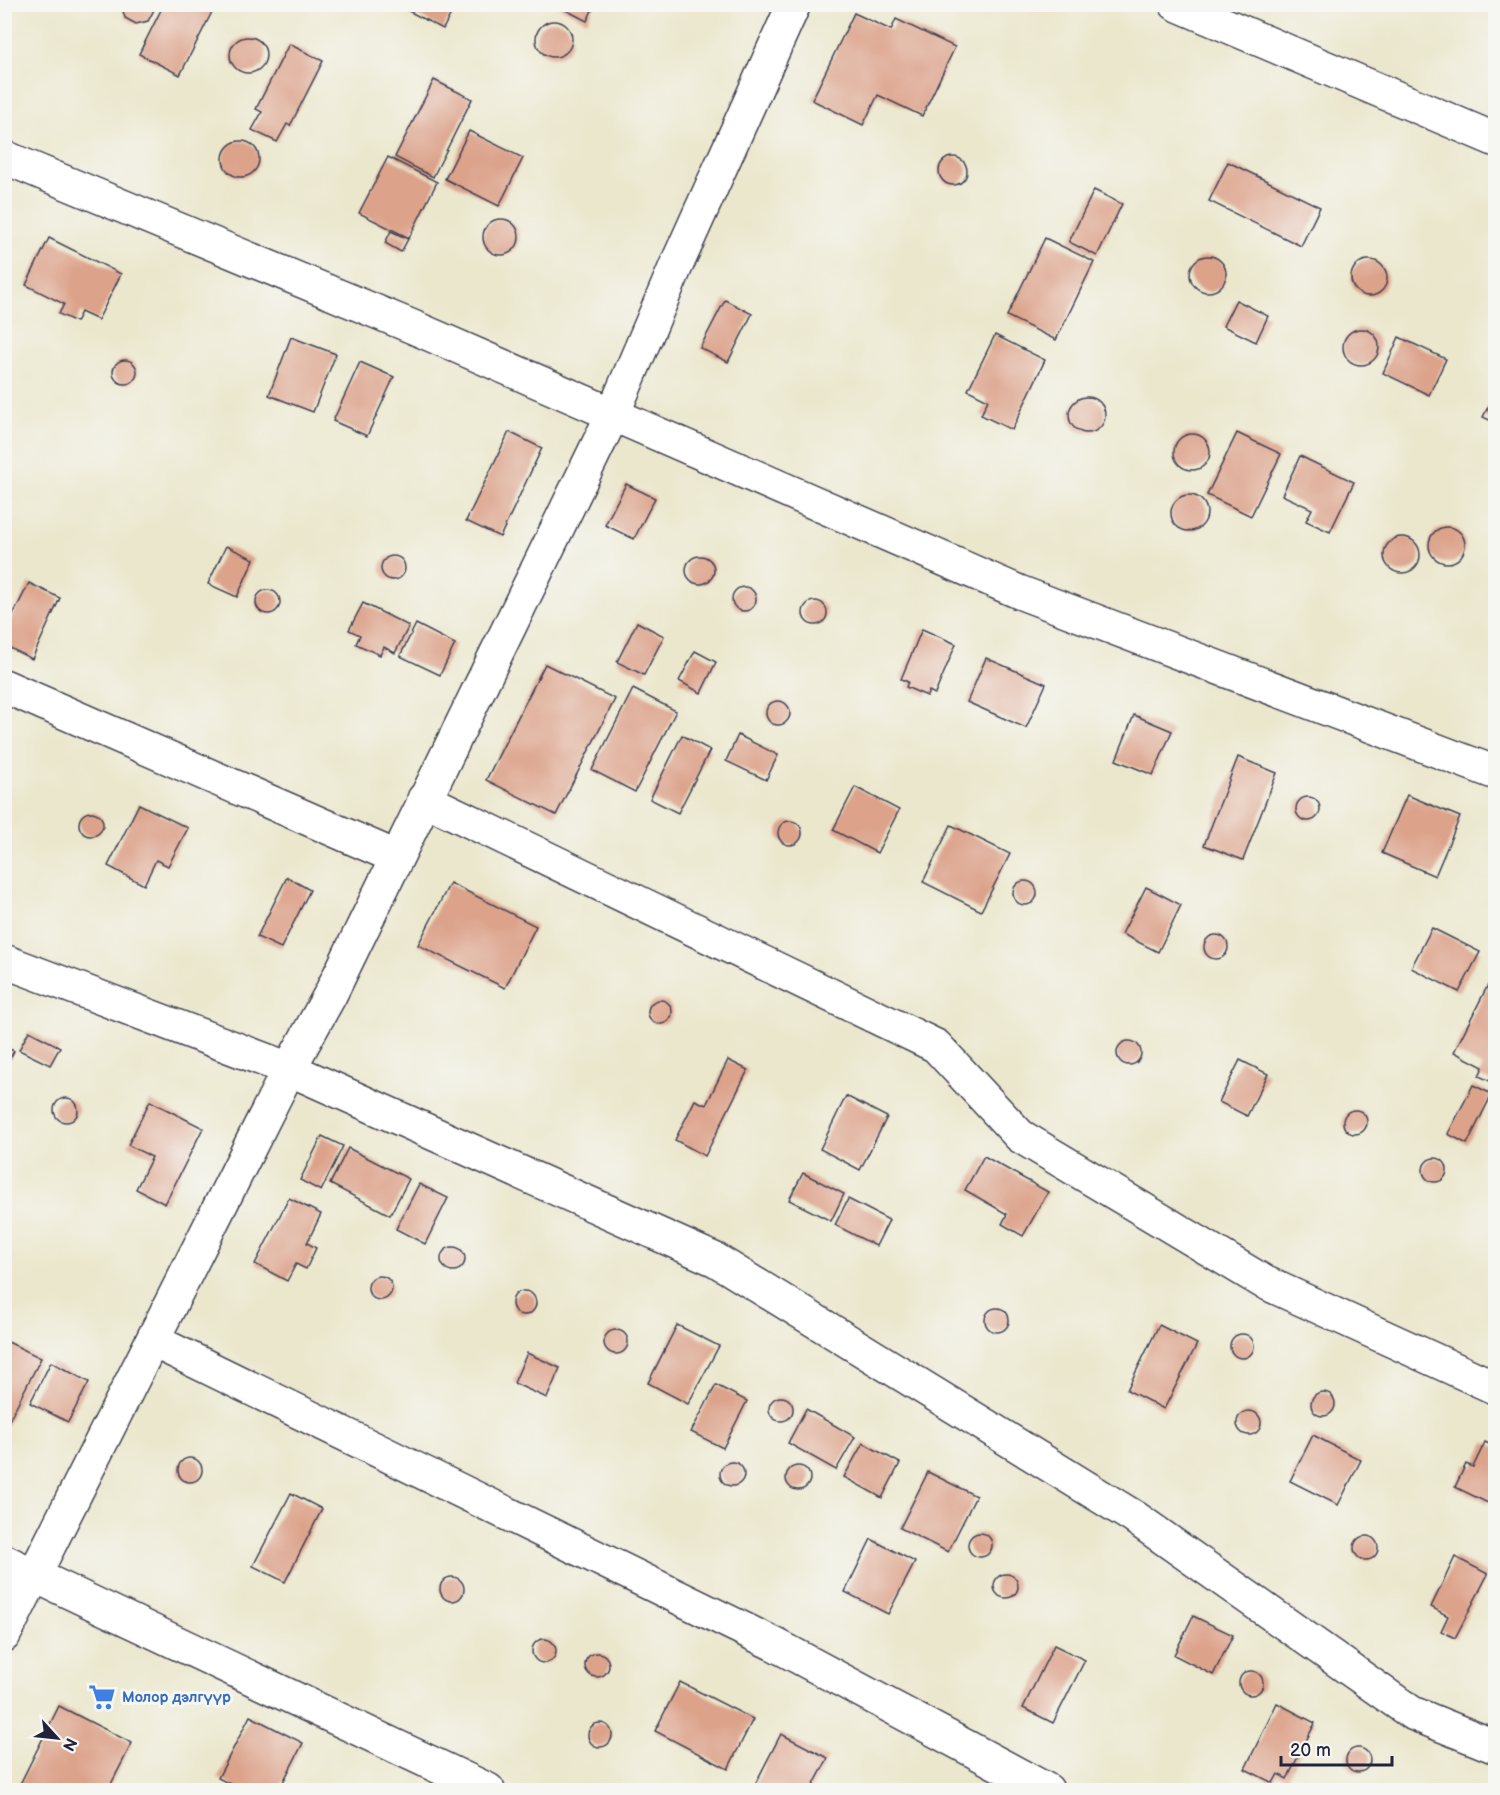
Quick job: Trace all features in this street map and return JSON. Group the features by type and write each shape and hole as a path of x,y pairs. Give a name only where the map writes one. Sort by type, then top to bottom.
{"street":[{"path":"4,1635 289,1069 330,994 613,414 676,266 794,4"},
{"path":"1176,4 1496,140"},
{"path":"4,157 413,327 1019,592 1496,773"},
{"path":"4,686 396,857"},
{"path":"424,800 936,1046 1020,1136 1264,1282 1496,1388"},
{"path":"4,961 289,1069 716,1260 1134,1517 1412,1713 1496,1747"},
{"path":"154,1341 777,1645 1047,1791"},
{"path":"4,1561 488,1791"}],"building":[{"path":"121,4 156,4 156,6 148,21 136,24 125,18"},
{"path":"164,4 216,4 180,75 139,54"},
{"path":"395,4 456,4 443,29"},
{"path":"554,4 595,4 587,21"},
{"path":"854,13 891,30 896,19 955,47 922,116 878,95 863,125 812,100"},
{"path":"554,21 566,27 572,39 566,51 554,57 542,51 536,39 542,27"},
{"path":"248,37 261,42 266,55 261,68 248,73 235,68 230,55 235,42"},
{"path":"289,44 323,61 290,126 287,124 277,142 252,130 262,112 256,109"},
{"path":"434,80 472,99 433,177 395,157"},
{"path":"469,131 523,158 499,206 445,179"},
{"path":"241,141 254,146 259,159 254,172 241,177 228,172 223,159 228,146"},
{"path":"388,157 437,182 409,238 359,213"},
{"path":"953,157 963,161 967,171 963,181 953,185 943,181 939,171 943,161"},
{"path":"1228,162 1320,207 1301,246 1209,201"},
{"path":"1094,190 1122,204 1097,256 1069,242"},
{"path":"501,219 514,224 519,237 514,250 501,255 488,250 483,237 488,224"},
{"path":"391,231 408,239 401,252 385,243"},
{"path":"49,238 121,274 98,320 81,312 76,322 59,314 64,304 26,285"},
{"path":"1045,238 1094,262 1056,340 1007,316"},
{"path":"1208,256 1221,261 1226,274 1221,287 1208,292 1195,287 1190,274 1195,261"},
{"path":"1369,260 1382,265 1387,278 1382,291 1369,296 1356,291 1351,278 1356,265"},
{"path":"725,300 752,314 728,362 700,348"},
{"path":"1236,300 1268,316 1256,342 1223,326"},
{"path":"1361,329 1374,334 1379,347 1374,360 1361,365 1348,360 1343,347 1348,334"},
{"path":"995,335 1045,360 1012,430 981,415 988,400 968,390"},
{"path":"291,337 336,354 313,412 269,395"},
{"path":"1399,337 1446,359 1429,395 1383,373"},
{"path":"125,360 134,363 137,372 134,381 125,384 116,381 113,372 116,363"},
{"path":"360,362 394,377 367,436 333,421"},
{"path":"1496,392 1496,423 1483,417"},
{"path":"1087,397 1100,402 1105,415 1100,428 1087,433 1074,428 1069,415 1074,402"},
{"path":"509,432 542,448 500,537 466,521"},
{"path":"1237,433 1281,454 1251,516 1207,495"},
{"path":"1192,434 1205,439 1210,452 1205,465 1192,470 1179,465 1174,452 1179,439"},
{"path":"1300,456 1354,482 1330,532 1306,521 1312,509 1282,495"},
{"path":"626,484 655,498 634,539 605,525"},
{"path":"1189,495 1202,500 1207,513 1202,526 1189,531 1176,526 1171,513 1176,500"},
{"path":"1447,527 1460,532 1465,545 1460,558 1447,563 1434,558 1429,545 1434,532"},
{"path":"1402,537 1415,542 1420,555 1415,568 1402,573 1389,568 1384,555 1389,542"},
{"path":"226,546 254,559 237,597 208,584"},
{"path":"393,556 402,559 405,568 402,577 393,580 384,577 381,568 384,559"},
{"path":"700,556 710,560 714,570 710,580 700,584 690,580 686,570 690,560"},
{"path":"29,583 60,598 32,659 4,645 4,633"},
{"path":"744,587 753,590 756,599 753,608 744,611 735,608 732,599 735,590"},
{"path":"268,590 277,593 280,602 277,611 268,614 259,611 256,602 259,593"},
{"path":"815,601 824,604 827,613 824,622 815,625 806,622 803,613 806,604"},
{"path":"363,603 409,626 395,653 384,647 380,655 356,644 360,635 349,630"},
{"path":"637,622 664,636 644,675 617,662"},
{"path":"416,624 455,644 440,675 400,656"},
{"path":"922,629 956,644 935,694 929,691 927,696 906,687 908,682 901,679"},
{"path":"695,651 716,662 701,693 679,681"},
{"path":"986,658 1046,684 1026,728 967,702"},
{"path":"545,664 615,699 556,815 486,780"},
{"path":"633,689 676,711 635,792 592,770"},
{"path":"778,701 787,704 790,713 787,722 778,725 769,722 766,713 769,704"},
{"path":"1134,715 1172,731 1153,775 1116,760"},
{"path":"682,735 710,750 678,813 650,799"},
{"path":"738,735 778,755 766,780 726,761"},
{"path":"1238,757 1277,773 1243,860 1204,845"},
{"path":"855,787 899,810 877,853 833,830"},
{"path":"1407,795 1460,817 1435,876 1382,853"},
{"path":"1308,797 1317,800 1320,809 1317,818 1308,821 1299,818 1296,809 1299,800"},
{"path":"139,804 188,828 168,866 156,860 144,885 108,866"},
{"path":"91,812 100,815 103,824 100,833 91,836 82,833 79,824 82,815"},
{"path":"790,821 799,824 802,833 799,842 790,845 781,842 778,833 781,824"},
{"path":"951,825 1010,854 981,911 923,882"},
{"path":"287,877 310,890 281,948 257,937"},
{"path":"1025,881 1034,884 1037,893 1034,902 1025,905 1016,902 1013,893 1016,884"},
{"path":"450,883 536,926 505,988 418,945"},
{"path":"1146,887 1181,905 1158,952 1122,934"},
{"path":"1432,928 1480,952 1459,992 1411,968"},
{"path":"1216,935 1225,938 1228,947 1225,956 1216,959 1207,956 1204,947 1207,938"},
{"path":"1493,975 1496,976 1496,1075 1492,1082 1479,1076 1483,1067 1454,1052"},
{"path":"660,1000 669,1003 672,1012 669,1021 660,1024 651,1021 648,1012 651,1003"},
{"path":"29,1031 60,1047 50,1065 19,1050"},
{"path":"1129,1041 1138,1044 1141,1053 1138,1062 1129,1065 1120,1062 1117,1053 1120,1044"},
{"path":"4,1046 14,1051 4,1069"},
{"path":"728,1060 748,1070 705,1156 675,1140 695,1100 706,1105"},
{"path":"1240,1060 1268,1074 1247,1116 1219,1102"},
{"path":"1473,1085 1492,1094 1467,1144 1448,1134"},
{"path":"846,1096 887,1117 860,1170 820,1149"},
{"path":"66,1098 75,1101 78,1110 75,1119 66,1122 57,1119 54,1110 57,1101"},
{"path":"150,1101 203,1128 165,1204 136,1189 152,1157 128,1145"},
{"path":"1355,1110 1364,1113 1367,1122 1364,1131 1355,1134 1346,1131 1343,1122 1346,1113"},
{"path":"322,1136 343,1146 321,1191 300,1180"},
{"path":"348,1148 409,1179 390,1215 330,1184"},
{"path":"984,1156 1048,1192 1023,1236 1002,1224 1007,1214 965,1190"},
{"path":"1435,1158 1444,1161 1447,1170 1444,1179 1435,1182 1426,1179 1423,1170 1426,1161"},
{"path":"803,1173 844,1194 831,1221 789,1200"},
{"path":"419,1184 448,1198 425,1244 396,1229"},
{"path":"289,1198 321,1214 307,1243 316,1248 306,1269 296,1264 287,1281 255,1264"},
{"path":"848,1199 889,1220 876,1246 835,1225"},
{"path":"453,1247 462,1250 465,1259 462,1268 453,1271 444,1268 441,1259 444,1250"},
{"path":"380,1276 389,1279 392,1288 389,1297 380,1300 371,1297 368,1288 371,1279"},
{"path":"524,1291 533,1294 536,1303 533,1312 524,1315 515,1312 512,1303 515,1294"},
{"path":"997,1308 1006,1311 1009,1320 1006,1329 997,1332 988,1329 985,1320 988,1311"},
{"path":"677,1325 719,1346 688,1404 648,1383"},
{"path":"1159,1325 1197,1344 1164,1409 1127,1390"},
{"path":"616,1330 625,1333 628,1342 625,1351 616,1354 607,1351 604,1342 607,1333"},
{"path":"1242,1334 1251,1337 1254,1346 1251,1355 1242,1358 1233,1355 1230,1346 1233,1337"},
{"path":"4,1340 41,1358 4,1430"},
{"path":"527,1353 560,1368 547,1398 514,1383"},
{"path":"51,1362 89,1382 68,1422 30,1403"},
{"path":"716,1385 747,1401 723,1448 691,1432"},
{"path":"1323,1392 1332,1395 1335,1404 1332,1413 1323,1416 1314,1413 1311,1404 1314,1395"},
{"path":"781,1397 790,1400 793,1409 790,1418 781,1421 772,1418 769,1409 772,1400"},
{"path":"806,1409 855,1437 836,1470 788,1443"},
{"path":"1249,1411 1258,1414 1261,1423 1258,1432 1249,1435 1240,1432 1237,1423 1240,1414"},
{"path":"1313,1435 1361,1460 1338,1505 1290,1481"},
{"path":"1485,1442 1496,1447 1496,1489 1488,1503 1455,1487 1466,1464 1473,1467"},
{"path":"863,1443 900,1463 882,1498 844,1477"},
{"path":"190,1458 199,1461 202,1470 199,1479 190,1482 181,1479 178,1470 181,1461"},
{"path":"732,1462 741,1465 744,1474 741,1483 732,1486 723,1483 720,1474 723,1465"},
{"path":"798,1466 807,1469 810,1478 807,1487 798,1490 789,1487 786,1478 789,1469"},
{"path":"928,1472 976,1496 948,1552 900,1528"},
{"path":"291,1493 322,1509 285,1582 253,1566"},
{"path":"980,1533 989,1536 992,1545 989,1554 980,1557 971,1554 968,1545 971,1536"},
{"path":"1366,1536 1375,1539 1378,1548 1375,1557 1366,1560 1357,1557 1354,1548 1357,1539"},
{"path":"871,1539 915,1562 888,1614 845,1592"},
{"path":"1455,1557 1488,1574 1455,1638 1441,1631 1448,1616 1431,1607"},
{"path":"1006,1574 1015,1577 1018,1586 1015,1595 1006,1598 997,1595 994,1586 997,1577"},
{"path":"452,1577 461,1580 464,1589 461,1598 452,1601 443,1598 440,1589 443,1580"},
{"path":"1193,1616 1233,1635 1213,1675 1174,1655"},
{"path":"544,1639 553,1642 556,1651 553,1660 544,1663 535,1660 532,1651 535,1642"},
{"path":"1054,1645 1085,1660 1053,1723 1023,1708"},
{"path":"597,1653 606,1656 609,1665 606,1674 597,1677 588,1674 585,1665 588,1656"},
{"path":"1251,1671 1260,1674 1263,1683 1260,1692 1251,1695 1242,1692 1239,1683 1242,1674"},
{"path":"680,1682 753,1719 728,1769 655,1731"},
{"path":"1277,1703 1315,1723 1287,1779 1278,1774 1273,1783 1245,1769"},
{"path":"59,1706 132,1743 108,1790 17,1790"},
{"path":"250,1716 303,1743 279,1790 229,1790 232,1785 218,1778"},
{"path":"600,1723 609,1726 612,1735 609,1744 600,1747 591,1744 588,1735 591,1726"},
{"path":"781,1734 828,1758 811,1790 752,1790"},
{"path":"1358,1748 1367,1751 1370,1760 1367,1769 1358,1772 1349,1769 1346,1760 1349,1751"}],"place":[{"name":"Молор дэлгүүр","path":"102,1697"}]}
